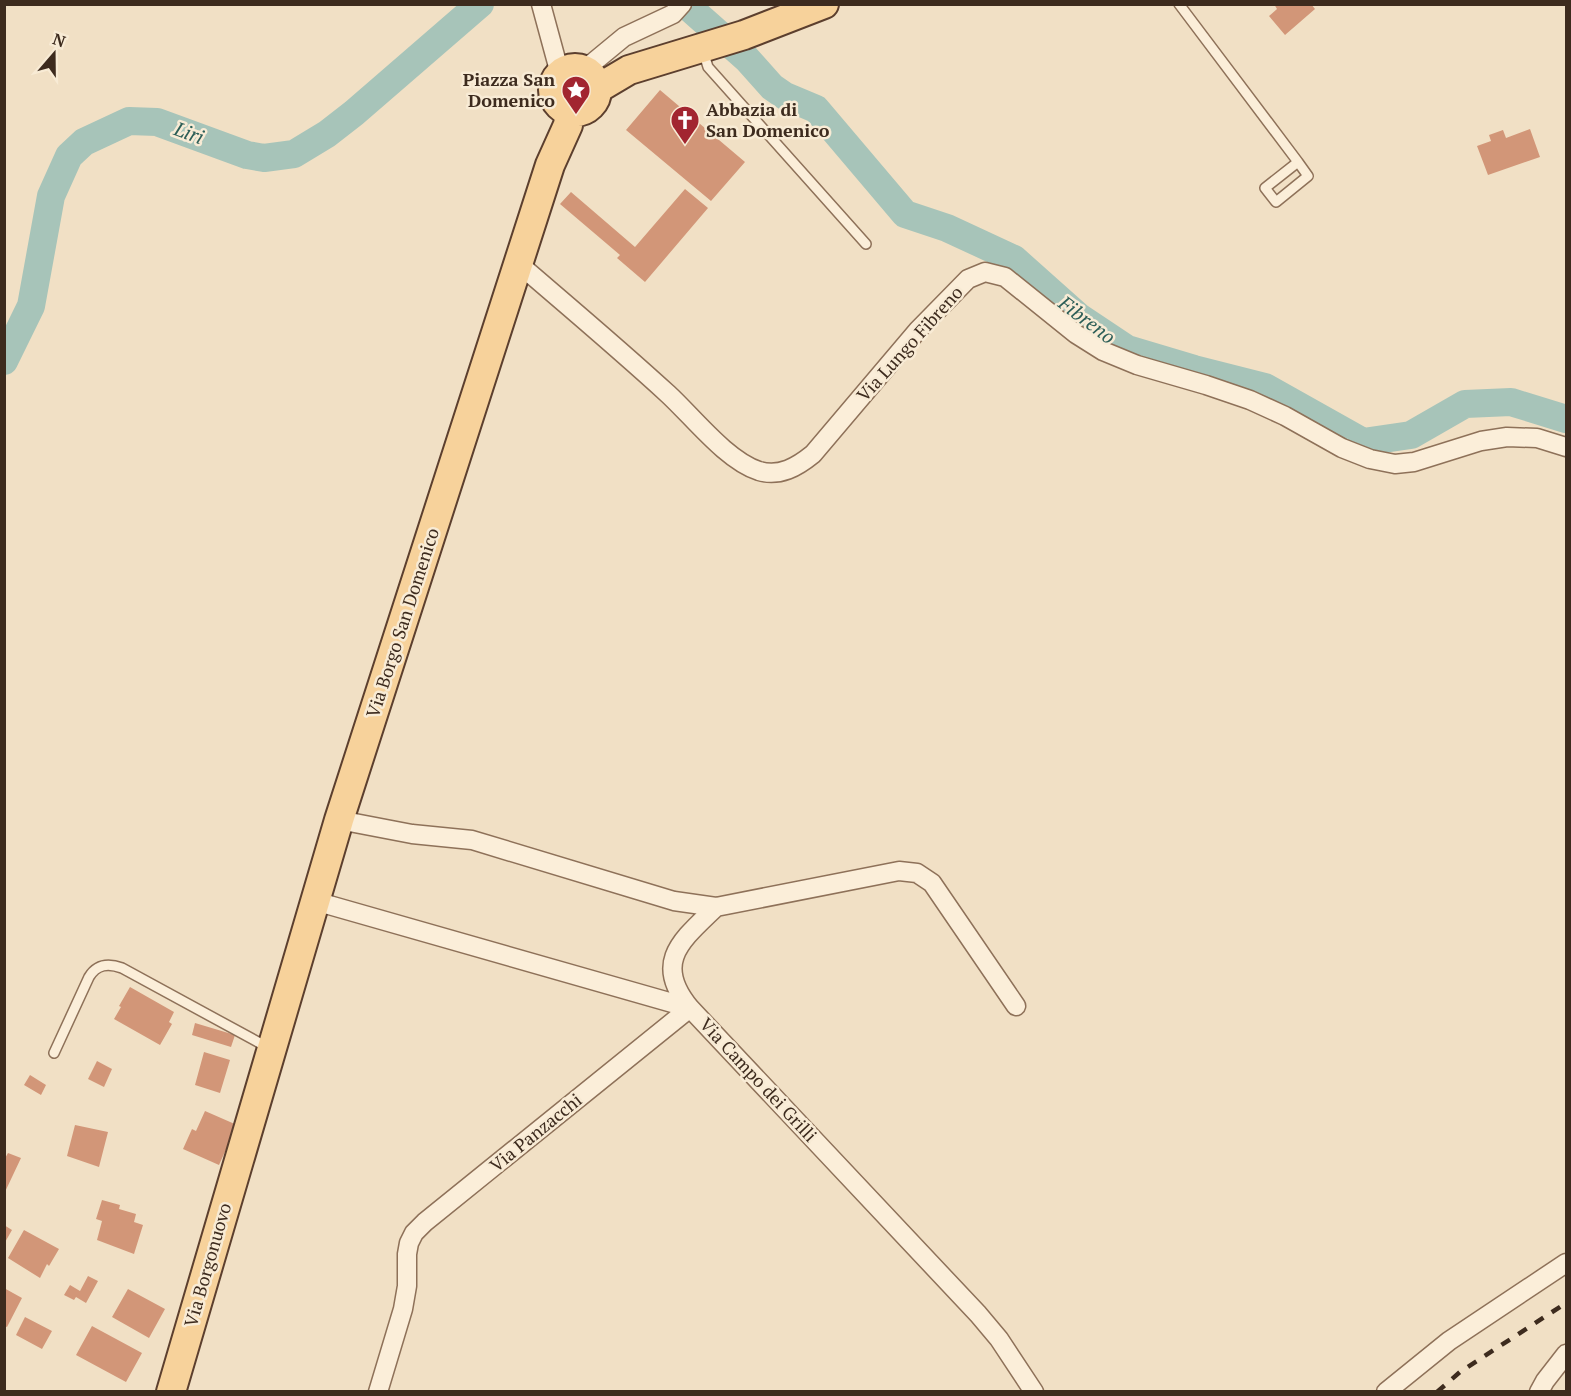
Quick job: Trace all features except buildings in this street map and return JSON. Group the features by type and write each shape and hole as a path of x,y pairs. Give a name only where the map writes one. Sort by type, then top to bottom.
{"main road":[{"path":"580,77 596,95 589,107 583,110 563,109 554,99 553,85 580,77 629,70 744,35 824,4"},
{"name":"Via Borgo San Domenico","path":"244,1139 339,820 550,165 568,125 570,111"},
{"name":"Via Borgonuovo","path":"171,1392 244,1139"}],"street":[{"path":"541,5 580,77 624,37 678,9"},
{"name":"Via Lungo Fibreno","path":"519,264 657,384 725,450 740,462 765,472 779,473 791,469 813,454 926,322 968,279 985,272 1005,277 1076,334 1103,351 1146,368 1206,385 1256,403 1302,425 1342,448 1370,459 1388,463 1414,462 1481,441 1507,437 1531,437 1566,447"},
{"path":"339,820 411,834 472,840 674,901 716,907 899,871 917,873 932,883 1016,1006"},
{"name":"Via Campo dei Grilli","path":"315,901 690,1008 978,1314 999,1339 1034,1392"},
{"path":"690,1008 681,998 673,982 675,954 686,936 716,907"},
{"name":"Via Panzacchi","path":"378,1392 403,1309 407,1286 408,1249 418,1229 690,1008"},
{"path":"1386,1392 1449,1341 1566,1263"},
{"path":"1539,1392 1566,1354"}],"lane":[{"path":"1179,4 1298,162 1308,176 1276,202 1265,188 1298,162"},
{"path":"709,46 708,67 866,244"},
{"path":"54,1053 89,977 96,968 108,964 122,968 271,1049"}],"waterway":[{"name":"Liri","path":"4,361 31,306 51,196 69,156 84,142 129,121 157,122 247,155 264,158 294,154 327,134 354,113 480,4"},
{"name":"Fibreno","path":"685,4 747,59 772,87 785,96 816,109 905,214 947,228 1014,259 1079,317 1127,349 1265,387 1363,442 1411,435 1465,404 1511,402 1566,419"}],"railway":[{"path":"1437,1392 1460,1372 1566,1303"}],"place":[{"name":"Piazza San Domenico","path":"576,116"},
{"name":"Abbazia di San Domenico","path":"685,146"}]}
